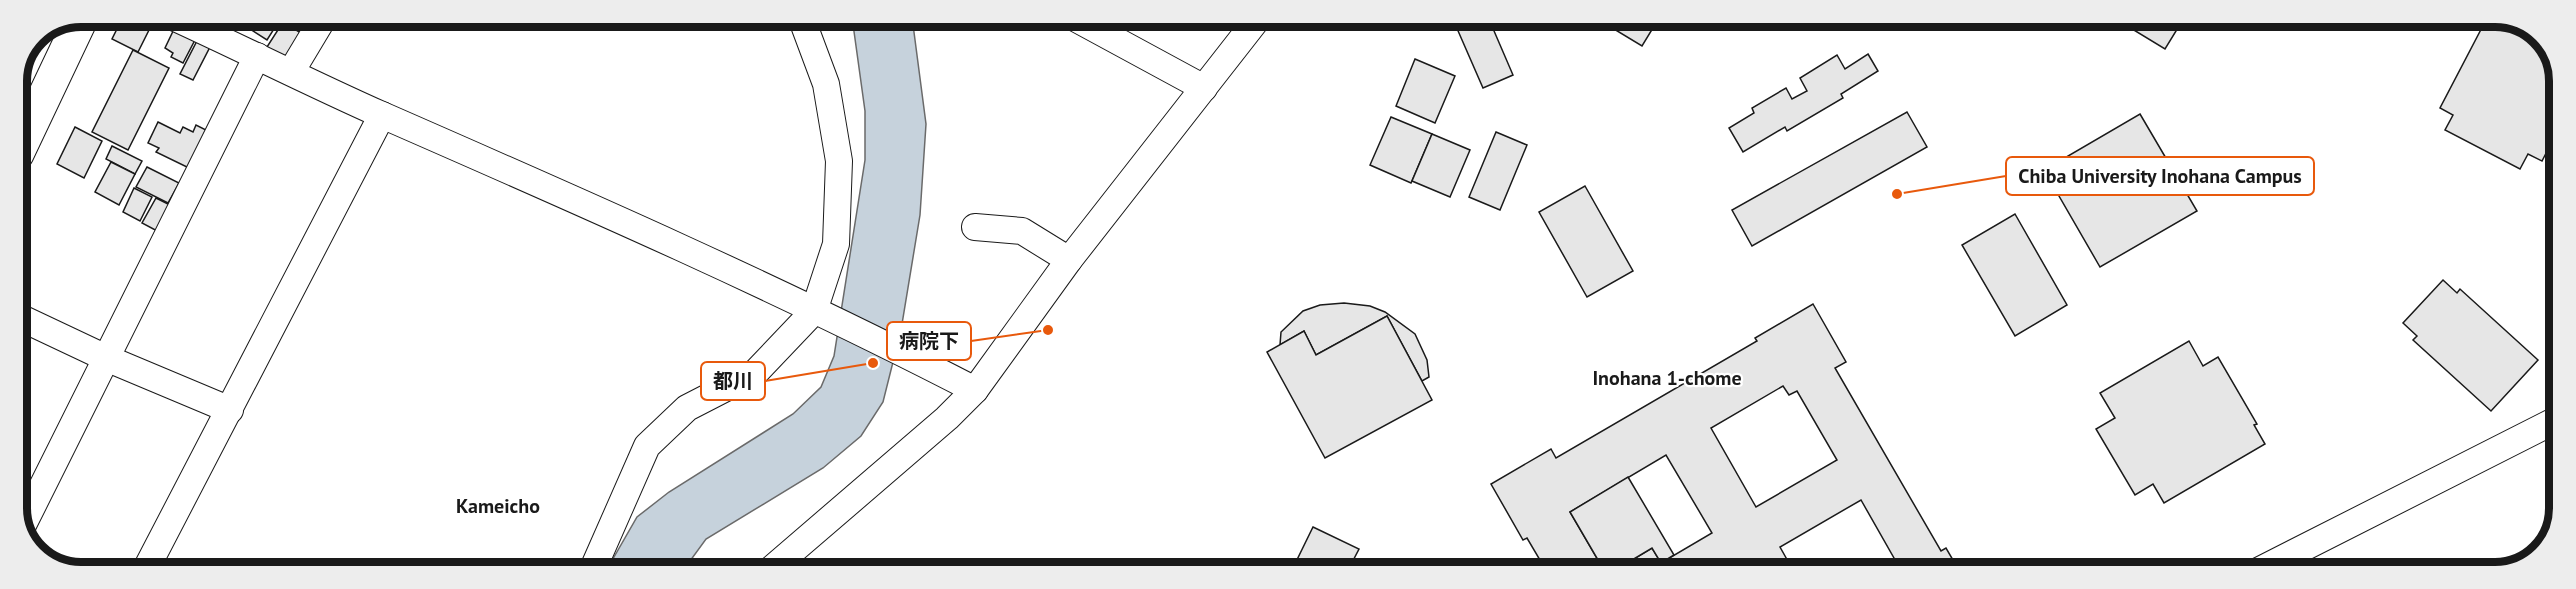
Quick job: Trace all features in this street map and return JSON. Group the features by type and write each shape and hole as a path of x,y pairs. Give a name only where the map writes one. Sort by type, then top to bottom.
{"highway":[{"path":"27,132 76,27"}],"street":[{"path":"196,27 382,115 464,149 901,351 975,390"},
{"path":"291,72 318,27"},
{"path":"596,562 647,446 687,408 755,373 822,315 837,244 840,161 826,84 805,27"},
{"path":"1091,27 1204,88"},
{"path":"780,562 947,418 975,390 1068,260 1251,27"},
{"path":"27,515 257,56"},
{"path":"150,562 382,115"},
{"path":"975,227 1022,231 1068,260"},
{"path":"27,321 106,358 230,410"},
{"path":"2276,562 2549,424"}],"shaded area":[{"path":"853,27 913,27 926,124 920,215 901,330 883,402 861,436 823,468 706,539 689,562 611,562 637,517 669,492 793,414 821,387 834,356 865,160 865,111"}],"building":[{"path":"118,27 150,28 138,52 112,39"},
{"path":"175,27 180,27 197,36 183,63 171,57 173,53 165,48"},
{"path":"251,27 275,27 267,40 250,29"},
{"path":"280,27 291,27 301,33 282,62 265,50"},
{"path":"1456,27 1492,27 1513,75 1483,88"},
{"path":"1611,27 1654,27 1642,46"},
{"path":"2129,27 2178,27 2165,49"},
{"path":"2482,27 2513,30 2536,45 2545,60 2549,77 2549,147 2542,161 2528,154 2520,169 2445,130 2453,115 2440,108"},
{"path":"199,37 212,43 193,80 180,74"},
{"path":"133,50 169,68 128,150 92,132"},
{"path":"1868,54 1878,71 1841,94 1843,98 1787,131 1785,127 1743,152 1729,128 1754,113 1752,108 1786,88 1792,99 1807,91 1800,78 1837,55 1845,69"},
{"path":"1415,59 1455,76 1435,123 1396,106"},
{"path":"1907,112 1927,147 1752,246 1732,210"},
{"path":"2140,114 2197,211 2100,267 2044,170"},
{"path":"1391,117 1432,134 1411,183 1370,165"},
{"path":"158,122 180,133 183,127 193,132 196,125 210,132 191,169 156,152 159,148 148,143"},
{"path":"75,127 102,141 84,178 57,164"},
{"path":"1496,132 1527,145 1500,210 1469,197"},
{"path":"1432,134 1470,150 1450,197 1412,181"},
{"path":"112,146 142,161 135,174 106,159"},
{"path":"111,162 135,174 119,205 95,192"},
{"path":"147,167 179,183 168,203 136,187"},
{"path":"1585,186 1633,271 1587,297 1539,212"},
{"path":"134,188 152,197 140,221 123,212"},
{"path":"156,198 172,206 159,232 142,223"},
{"path":"2015,214 2067,305 2015,336 1962,245"},
{"path":"2443,280 2457,293 2460,289 2538,360 2491,411 2413,340 2417,336 2403,323"},
{"path":"1344,303 1370,306 1385,312 1415,334 1427,360 1429,377 1422,381 1387,316 1316,355 1304,331 1280,345 1281,332 1303,311 1320,305"},
{"path":"1813,304 1846,362 1835,368 1941,551 1946,548 1954,562 1896,562 1861,500 1780,547 1788,562 1663,562 1712,533 1666,455 1570,512 1599,562 1541,562 1527,538 1523,540 1491,484 1551,449 1556,458 1757,341 1755,338","holes":["1783,386 1789,395 1797,391 1837,460 1756,507 1711,428"]},
{"path":"1387,316 1432,400 1325,458 1267,352 1304,331 1316,355"},
{"path":"2189,341 2203,366 2218,357 2257,424 2254,425 2265,444 2164,503 2153,484 2135,495 2096,429 2115,418 2100,393"},
{"path":"1628,477 1674,555 1660,562 1652,548 1629,562 1599,562 1570,512"},
{"path":"1313,527 1359,549 1352,562 1296,562"},
{"path":"1652,548 1660,562 1629,562"}],"place":[{"name":"Chiba University Inohana Campus","path":"1897,194"},
{"name":"病院下","path":"1048,330"},
{"name":"都川","path":"873,363"}],"district":[{"name":"Inohana 1-chome","path":"1667,378"},
{"name":"Kameicho","path":"498,506"}]}
